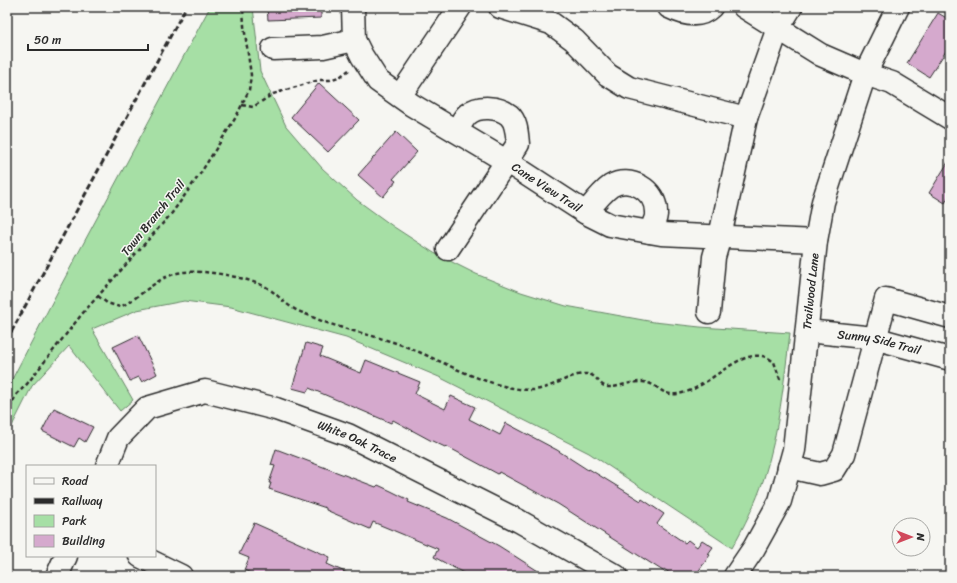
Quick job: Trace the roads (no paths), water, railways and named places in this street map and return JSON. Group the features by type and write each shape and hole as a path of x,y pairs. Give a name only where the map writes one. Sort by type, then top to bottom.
{"street":[{"name":"Cane View Trail","path":"354,7 346,42 362,56 378,80 400,96 506,161 586,213 610,225 650,232 816,241"},
{"path":"400,96 460,7"},
{"path":"500,7 552,22 574,40 608,75 629,88 746,118"},
{"path":"669,7 684,14 696,14 711,7"},
{"path":"744,7 821,55 865,74 892,83 950,118"},
{"path":"709,312 714,257 746,118 778,28 791,7"},
{"name":"Trailwood Lane","path":"735,576 754,548 780,501 794,450 816,241 823,202 865,74 898,7"},
{"path":"273,49 346,42"},
{"path":"448,249 518,144 516,128 510,116 494,109 481,108 468,113 456,131"},
{"path":"586,213 602,193 613,185 626,183 643,186 652,196 657,212 650,232"},
{"path":"789,467 820,474 834,470 844,454 874,338 886,299 950,316"},
{"name":"Sunny Side Trail","path":"807,331 874,338 950,359"},
{"name":"White Oak Trace","path":"107,465 118,438 147,408 205,392 276,409 348,435 519,520 616,576"},
{"path":"57,576 66,557"},
{"path":"142,557 182,576"}],"railway":[{"path":"7,340 186,7"}]}
